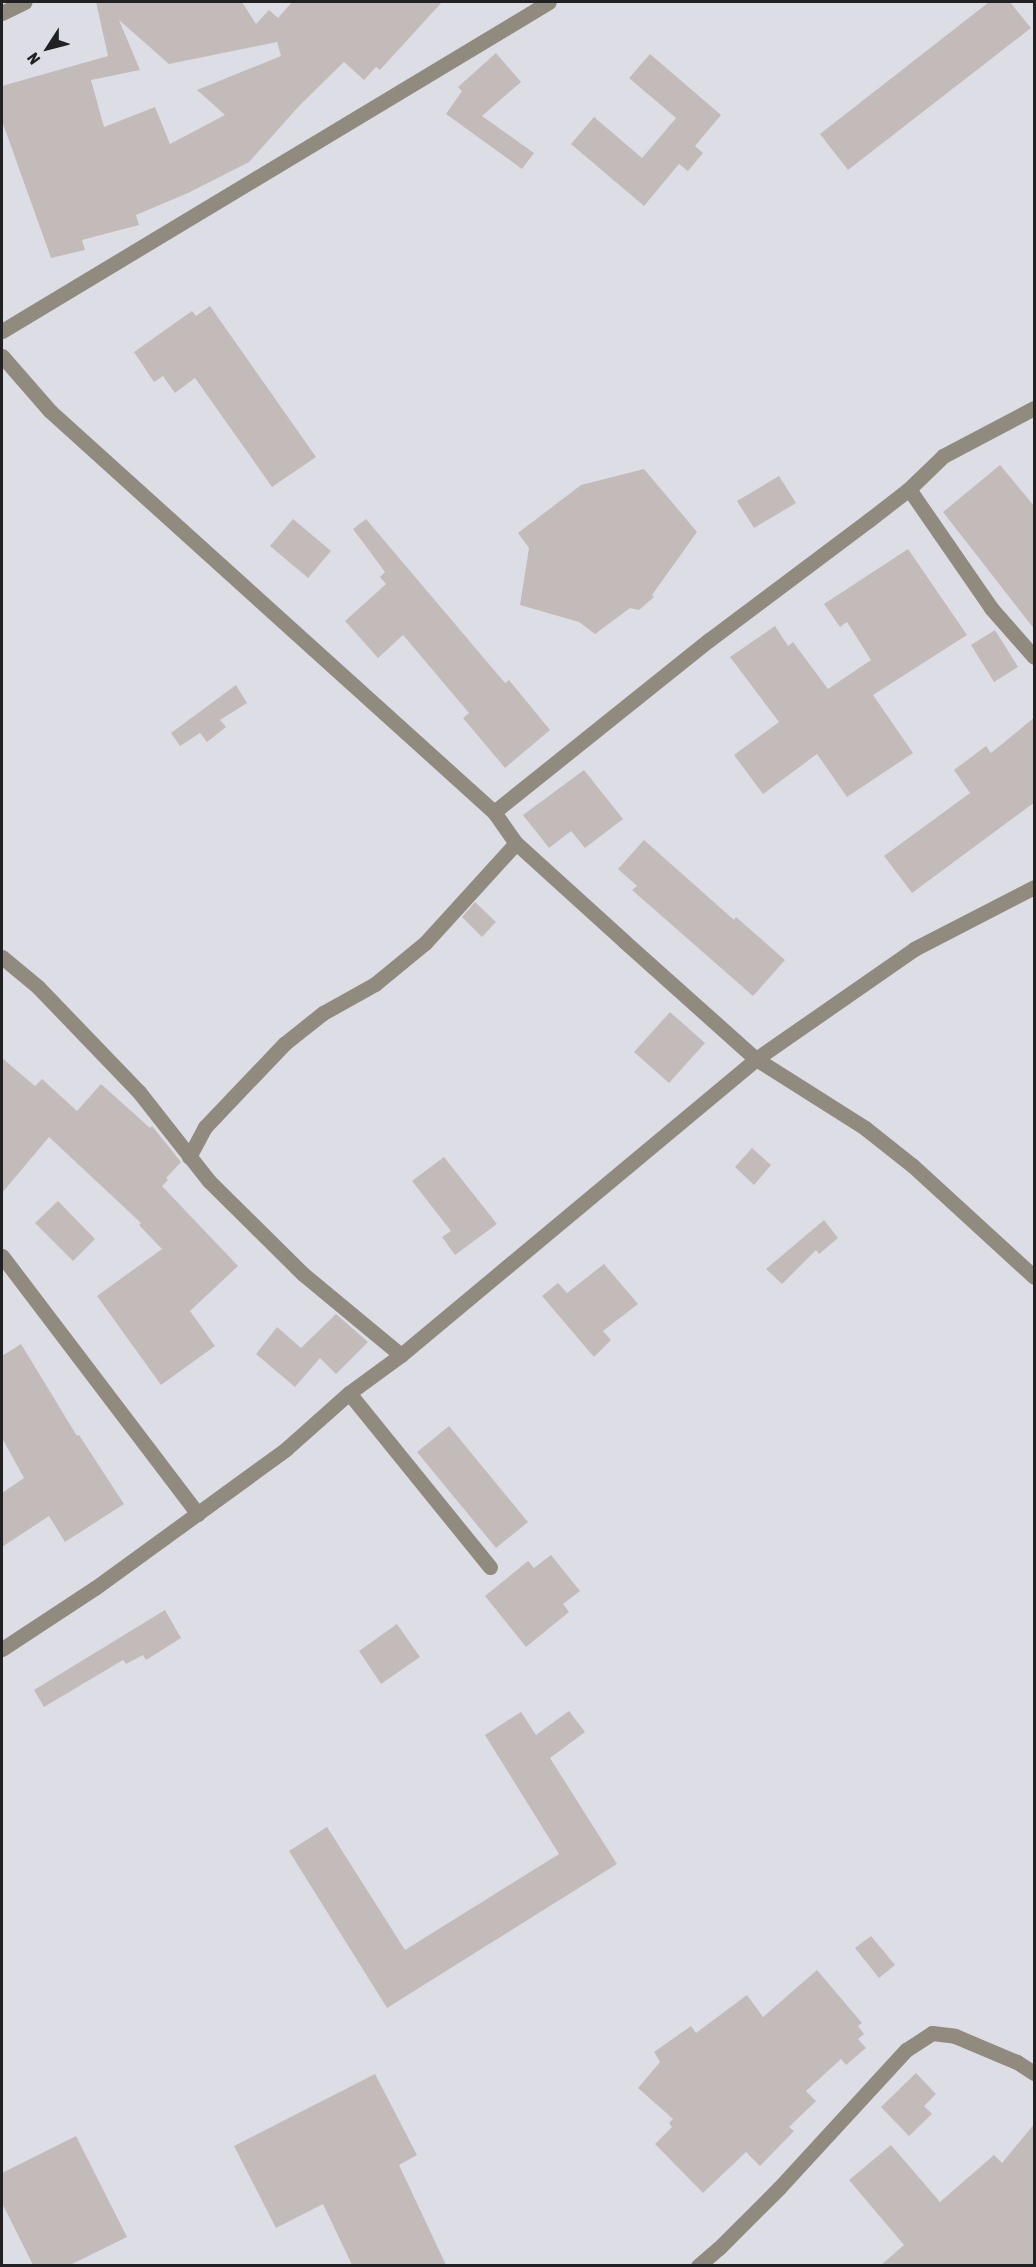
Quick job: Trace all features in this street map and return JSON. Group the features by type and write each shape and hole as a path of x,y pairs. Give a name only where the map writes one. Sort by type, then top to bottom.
{"street":[{"path":"2,13 25,2"},
{"path":"2,332 549,2"},
{"path":"2,356 50,411 124,480 494,812 516,843 756,1059 873,1135 913,1166 1035,1277"},
{"path":"494,812 709,640 909,489 943,456 1035,408"},
{"path":"909,489 991,608 1035,657"},
{"path":"189,1157 205,1127 284,1044 323,1013 375,984 425,943 516,843"},
{"path":"2,1649 95,1588 286,1449 350,1393 401,1355 756,1059 914,949 1035,887"},
{"path":"2,957 38,987 139,1092 208,1181 303,1274 401,1355"},
{"path":"2,1257 198,1514"},
{"path":"350,1393 490,1567"},
{"path":"698,2265 719,2248 779,2188 906,2050 932,2033 955,2036 1017,2062 1035,2073"}],"building":[{"path":"96,2 242,2 256,24 269,10 278,18 292,2 442,2 380,70 376,67 364,80 344,62 299,106 249,162 188,193 136,215 139,225 82,240 85,250 51,258 2,121 2,86 108,56","holes":["119,20 169,64 277,42 281,56 197,90 225,115 170,144 155,107 104,127 91,80 140,70"]},
{"path":"989,2 1010,2 1031,28 848,170 820,134"},
{"path":"496,53 521,82 482,116 534,153 522,169 446,114 462,91 458,87"},
{"path":"650,54 721,115 695,146 703,153 688,171 679,164 644,206 571,144 594,117 642,158 676,118 629,78"},
{"path":"210,306 316,457 272,487 195,378 175,393 163,376 154,382 134,352 192,311 196,316"},
{"path":"1000,465 1035,507 1035,630 943,512"},
{"path":"644,469 697,532 652,595 654,597 639,610 630,608 595,634 579,622 520,605 529,548 518,533 581,485"},
{"path":"779,476 796,503 754,528 737,501"},
{"path":"293,519 331,551 308,578 270,546"},
{"path":"366,519 505,683 509,680 550,730 505,768 463,718 469,713 403,635 378,658 345,621 386,584 380,577 385,572 353,529"},
{"path":"908,549 967,635 873,695 913,753 847,797 817,754 763,794 734,755 779,722 730,657 775,626 788,646 793,642 828,689 871,660 847,622 840,627 824,604"},
{"path":"995,630 1018,667 994,682 971,645"},
{"path":"236,685 247,703 220,720 226,727 207,742 200,733 180,746 171,733"},
{"path":"1035,717 1035,802 912,893 884,856 970,793 954,770 986,746 991,753"},
{"path":"584,770 623,819 585,848 571,831 549,848 523,815"},
{"path":"644,840 734,920 736,917 785,960 753,996 632,890 637,886 618,869"},
{"path":"475,902 496,922 482,937 462,917"},
{"path":"670,1012 705,1043 669,1083 634,1052"},
{"path":"2,1058 35,1086 42,1079 77,1111 101,1084 150,1128 152,1126 181,1162 166,1178 168,1180 162,1186 238,1266 190,1311 215,1346 161,1385 97,1296 162,1249 139,1225 141,1223 49,1137 2,1193"},
{"path":"752,1148 771,1165 754,1185 735,1167"},
{"path":"444,1157 497,1224 455,1255 442,1237 451,1231 412,1181"},
{"path":"58,1201 95,1239 73,1261 35,1223"},
{"path":"824,1220 838,1238 819,1254 816,1250 782,1284 766,1269"},
{"path":"604,1264 638,1304 603,1331 611,1340 594,1357 542,1296 558,1283 567,1293"},
{"path":"336,1314 368,1342 336,1374 320,1358 295,1387 256,1354 277,1327 301,1348"},
{"path":"21,1344 77,1436 79,1435 124,1504 65,1542 49,1516 2,1547 2,1493 24,1478 2,1438 2,1356"},
{"path":"449,1426 528,1522 496,1548 417,1452"},
{"path":"551,1555 580,1591 563,1604 569,1612 526,1647 485,1596 528,1561 534,1568"},
{"path":"165,1610 181,1638 146,1660 143,1655 126,1664 123,1660 44,1707 34,1690"},
{"path":"397,1624 420,1657 381,1684 359,1651"},
{"path":"569,1711 585,1732 550,1758 617,1864 387,2008 289,1851 327,1827 405,1950 559,1854 485,1735 521,1712 536,1735"},
{"path":"871,1936 895,1965 879,1978 855,1948"},
{"path":"817,1970 862,2023 858,2026 864,2034 858,2039 866,2048 846,2065 841,2059 806,2091 816,2101 789,2127 794,2131 760,2166 746,2152 703,2193 655,2144 672,2127 669,2123 673,2119 638,2088 660,2062 654,2052 691,2026 696,2033 747,1995 763,2017"},
{"path":"916,2073 936,2094 924,2106 932,2114 909,2136 881,2107"},
{"path":"375,2074 417,2155 399,2165 446,2265 352,2265 323,2204 276,2228 234,2146"},
{"path":"1035,2123 1035,2265 881,2265 904,2245 849,2180 891,2145 940,2202 994,2155 1002,2163"},
{"path":"76,2136 127,2237 70,2265 33,2265 2,2203 2,2173"}]}
